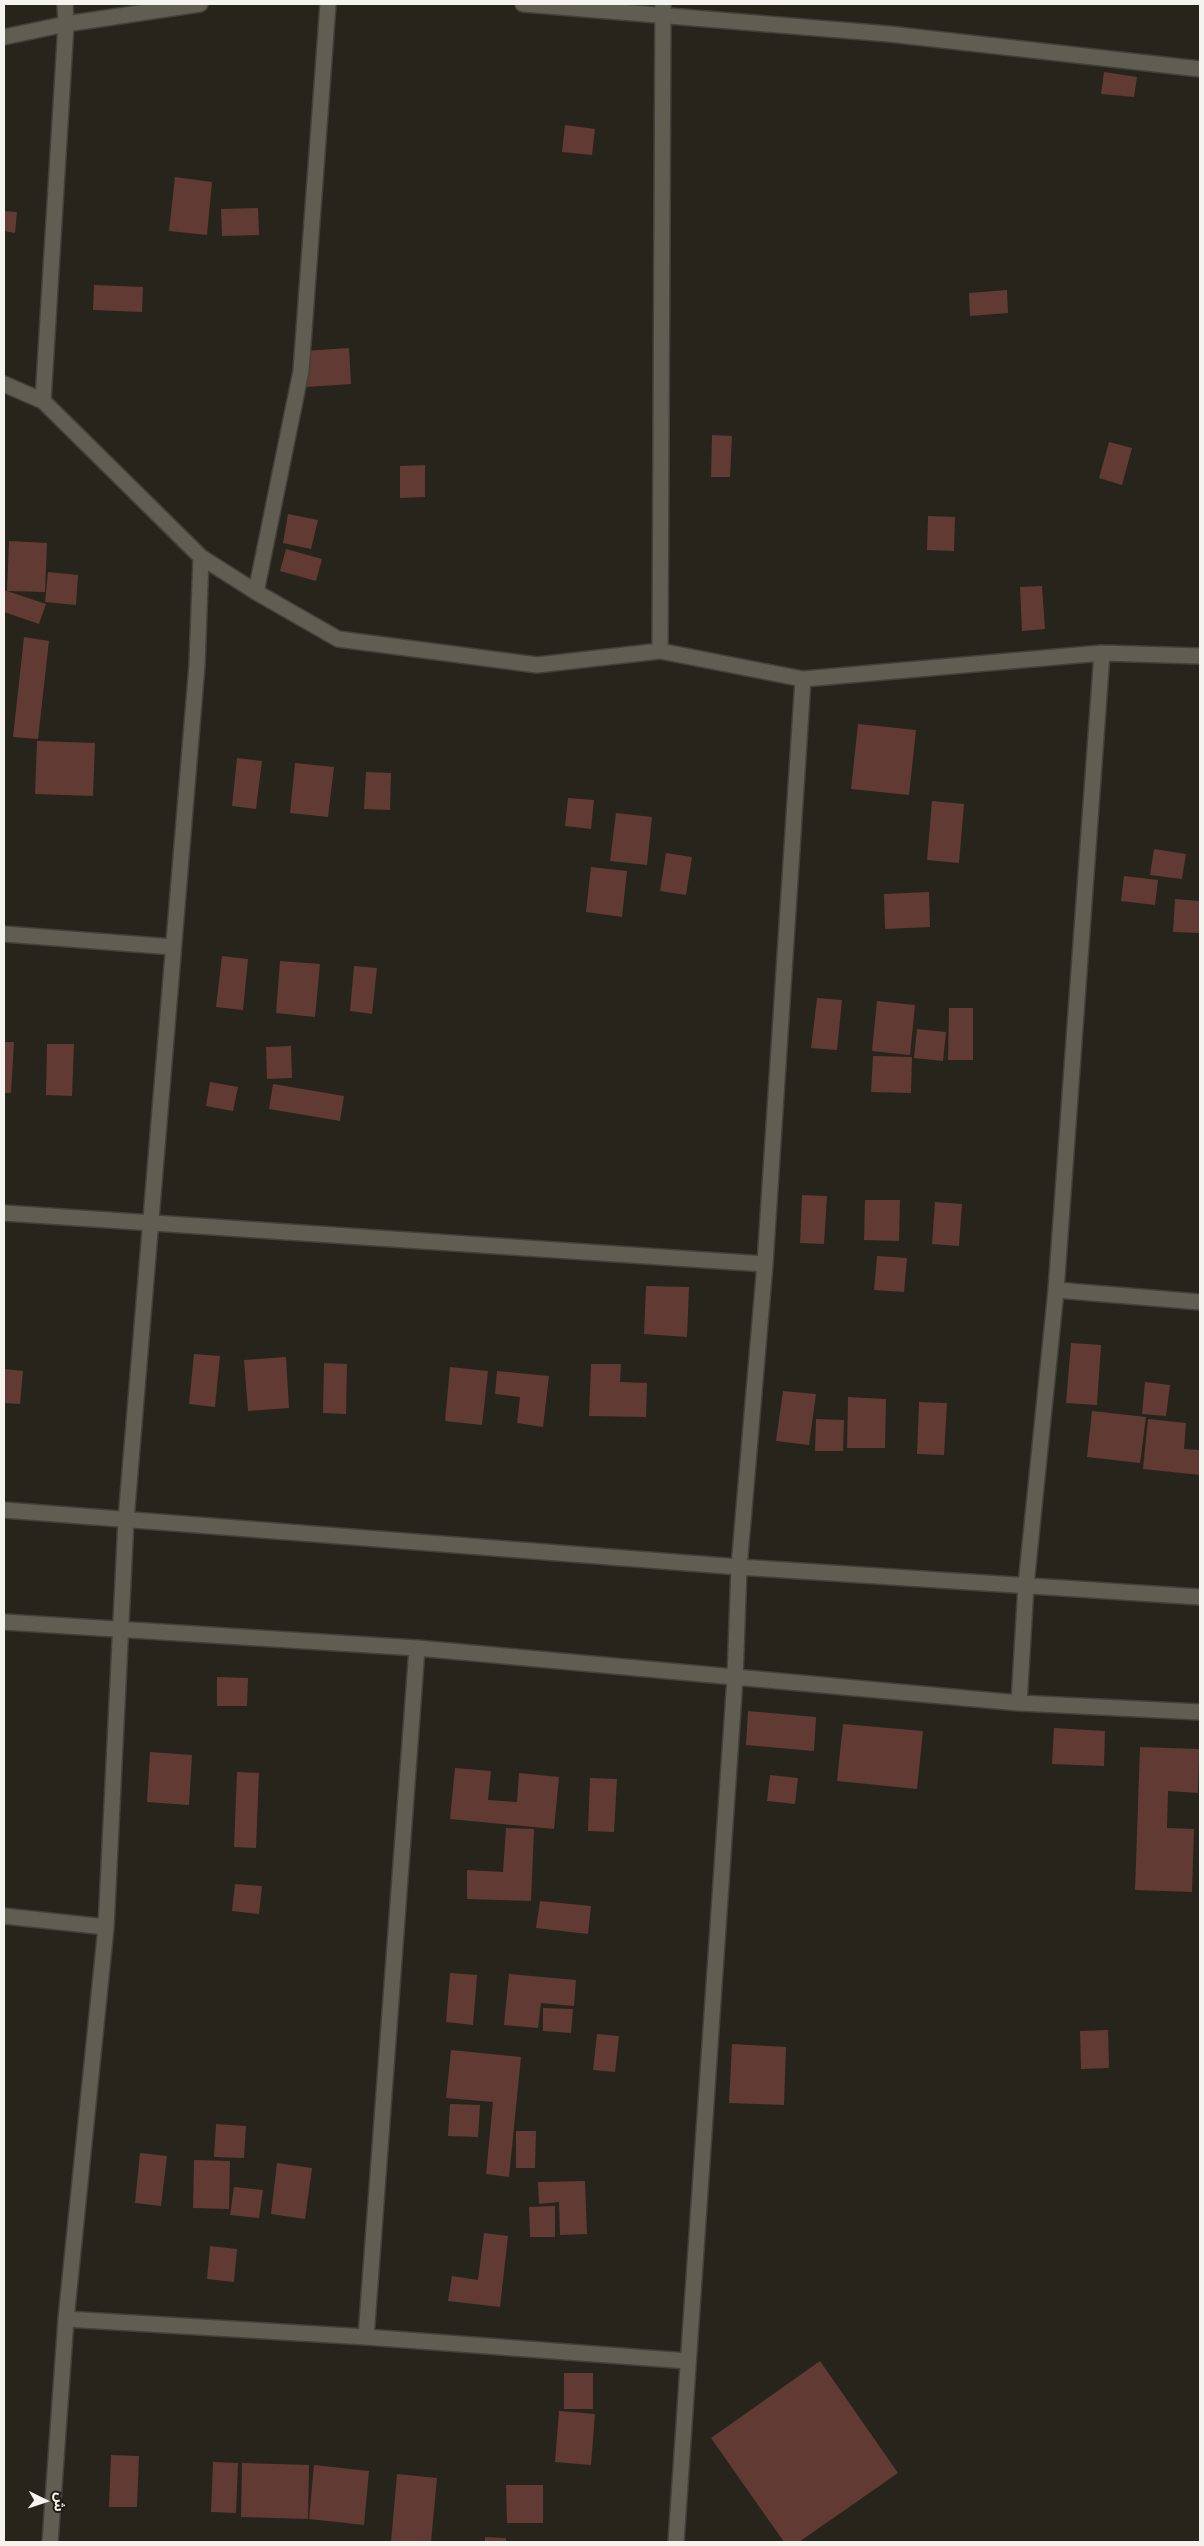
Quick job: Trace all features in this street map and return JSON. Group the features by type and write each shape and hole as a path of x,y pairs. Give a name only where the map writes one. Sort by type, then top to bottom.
{"street":[{"path":"43,401 66,24 65,4"},
{"path":"4,36 66,24 200,4"},
{"path":"256,592 301,372 328,4"},
{"path":"523,4 663,9 1200,69"},
{"path":"660,651 663,9"},
{"path":"4,384 43,401 201,557 256,592 338,639 537,665 660,651 803,679 1102,653 1200,656"},
{"path":"50,2542 66,2319 106,1927 126,1520 197,664 201,557"},
{"path":"1019,1703 1026,1585 1056,1290 1102,653"},
{"path":"676,2542 735,1678 739,1567 765,1264 803,679"},
{"path":"4,934 172,948"},
{"path":"4,1213 765,1264"},
{"path":"1056,1290 1200,1302"},
{"path":"4,1510 739,1567 1200,1596"},
{"path":"4,1622 120,1631 416,1648 1019,1703 1200,1712"},
{"path":"366,2337 416,1648"},
{"path":"4,1916 106,1927"},
{"path":"66,2319 366,2337 688,2361"}],"building":[{"path":"1104,72 1137,77 1134,97 1101,94"},
{"path":"565,125 595,129 592,155 562,152"},
{"path":"175,177 212,182 207,235 169,231"},
{"path":"258,208 259,235 222,236 221,209"},
{"path":"4,211 17,212 15,233 4,231"},
{"path":"94,285 143,287 142,312 93,310"},
{"path":"1007,290 1008,313 970,316 969,293"},
{"path":"349,348 351,384 306,387 304,351"},
{"path":"712,435 732,436 730,477 711,477"},
{"path":"1109,442 1132,448 1122,485 1099,478"},
{"path":"425,465 425,497 400,498 400,466"},
{"path":"288,514 318,520 311,549 283,543"},
{"path":"928,516 955,517 954,551 927,550"},
{"path":"9,541 47,543 45,592 7,591"},
{"path":"286,549 322,559 316,581 280,571"},
{"path":"48,572 78,575 76,605 45,602"},
{"path":"1042,586 1045,629 1022,631 1020,587"},
{"path":"4,590 46,604 39,624 4,612"},
{"path":"24,637 49,641 38,739 13,737"},
{"path":"858,724 916,730 909,795 851,789"},
{"path":"37,741 95,743 93,796 35,794"},
{"path":"237,758 262,761 256,809 232,806"},
{"path":"295,763 334,767 328,817 290,813"},
{"path":"366,772 391,773 390,810 364,809"},
{"path":"568,798 594,800 591,829 565,826"},
{"path":"932,801 964,804 959,863 927,860"},
{"path":"616,813 652,817 647,865 610,861"},
{"path":"1154,849 1186,854 1182,879 1150,875"},
{"path":"666,853 692,857 686,895 660,891"},
{"path":"591,867 627,871 622,917 586,912"},
{"path":"1124,876 1158,880 1155,905 1121,901"},
{"path":"929,892 930,927 885,929 884,894"},
{"path":"1175,899 1200,901 1199,933 1173,932"},
{"path":"222,956 248,959 243,1010 216,1007"},
{"path":"280,961 320,964 315,1017 276,1013"},
{"path":"354,966 377,968 372,1014 350,1011"},
{"path":"817,998 842,1000 837,1050 811,1048"},
{"path":"877,1001 915,1005 910,1055 872,1051"},
{"path":"949,1008 973,1008 973,1060 948,1060"},
{"path":"917,1029 946,1032 943,1061 914,1058"},
{"path":"4,1042 14,1042 11,1093 4,1093"},
{"path":"47,1044 74,1044 72,1096 46,1095"},
{"path":"291,1046 292,1078 267,1079 266,1047"},
{"path":"873,1056 912,1057 911,1093 871,1092"},
{"path":"210,1082 238,1087 233,1111 206,1106"},
{"path":"273,1084 344,1096 340,1121 269,1109"},
{"path":"802,1195 827,1196 824,1244 800,1243"},
{"path":"865,1200 900,1200 899,1241 864,1240"},
{"path":"935,1202 962,1204 959,1246 932,1244"},
{"path":"877,1256 907,1258 904,1292 874,1290"},
{"path":"646,1286 689,1287 687,1337 644,1334"},
{"path":"1071,1343 1101,1345 1097,1405 1066,1403"},
{"path":"194,1354 220,1356 215,1407 189,1404"},
{"path":"286,1357 289,1408 248,1411 244,1360"},
{"path":"324,1363 347,1364 346,1414 323,1413"},
{"path":"591,1364 621,1364 620,1382 647,1383 646,1417 589,1416"},
{"path":"450,1367 488,1371 482,1425 445,1421"},
{"path":"4,1369 23,1371 20,1404 4,1403"},
{"path":"497,1371 549,1376 543,1427 517,1423 520,1397 495,1394"},
{"path":"1145,1382 1170,1385 1166,1416 1142,1414"},
{"path":"783,1391 816,1394 809,1445 776,1441"},
{"path":"848,1397 886,1399 885,1448 847,1448"},
{"path":"919,1402 947,1403 944,1455 917,1454"},
{"path":"1092,1411 1146,1417 1140,1463 1087,1457"},
{"path":"816,1419 844,1420 843,1451 815,1451"},
{"path":"1148,1419 1186,1423 1184,1449 1200,1450 1200,1475 1143,1469"},
{"path":"217,1677 248,1678 247,1706 217,1706"},
{"path":"748,1711 816,1717 814,1751 746,1745"},
{"path":"843,1724 923,1731 917,1789 837,1781"},
{"path":"1054,1728 1105,1731 1104,1766 1052,1764"},
{"path":"1140,1747 1199,1749 1198,1793 1168,1791 1167,1828 1194,1829 1192,1892 1135,1890"},
{"path":"150,1752 192,1755 189,1805 147,1802"},
{"path":"455,1768 491,1771 488,1800 517,1802 519,1773 559,1777 554,1829 450,1819"},
{"path":"237,1772 259,1773 256,1848 234,1847"},
{"path":"770,1775 798,1778 795,1804 767,1801"},
{"path":"590,1778 617,1779 614,1832 588,1831"},
{"path":"506,1828 534,1829 531,1901 467,1899 467,1870 503,1872"},
{"path":"235,1884 262,1886 259,1914 232,1911"},
{"path":"540,1901 591,1906 588,1934 536,1928"},
{"path":"450,1973 477,1975 473,2025 446,2022"},
{"path":"509,1974 576,1980 574,2006 541,2003 538,2028 504,2025"},
{"path":"543,2008 573,2009 571,2033 543,2031"},
{"path":"1108,2030 1109,2068 1081,2069 1080,2031"},
{"path":"597,2034 619,2036 615,2072 593,2070"},
{"path":"732,2044 786,2047 784,2105 729,2103"},
{"path":"451,2050 521,2057 509,2177 486,2174 493,2102 446,2098"},
{"path":"450,2104 480,2105 478,2137 448,2136"},
{"path":"216,2124 246,2126 244,2158 214,2157"},
{"path":"516,2131 536,2131 535,2168 516,2168"},
{"path":"140,2153 167,2156 161,2206 135,2203"},
{"path":"194,2160 230,2161 229,2209 193,2208"},
{"path":"277,2163 312,2168 305,2219 271,2214"},
{"path":"585,2181 587,2234 560,2235 559,2202 539,2204 538,2182"},
{"path":"234,2187 263,2190 259,2218 230,2215"},
{"path":"555,2206 555,2237 530,2237 529,2207"},
{"path":"484,2233 508,2236 500,2307 448,2301 452,2276 478,2280"},
{"path":"210,2246 237,2249 234,2282 207,2279"},
{"path":"820,2361 898,2473 799,2542 784,2542 711,2438"},
{"path":"564,2373 593,2373 593,2409 564,2409"},
{"path":"559,2411 595,2414 591,2465 555,2462"},
{"path":"111,2455 139,2456 137,2507 109,2507"},
{"path":"213,2462 238,2463 236,2513 211,2512"},
{"path":"242,2463 309,2465 308,2519 241,2517"},
{"path":"314,2465 369,2471 364,2525 309,2519"},
{"path":"397,2474 437,2478 431,2542 391,2542"},
{"path":"506,2485 543,2485 543,2523 507,2523"},
{"path":"485,2537 506,2538 506,2542 485,2542"}]}
